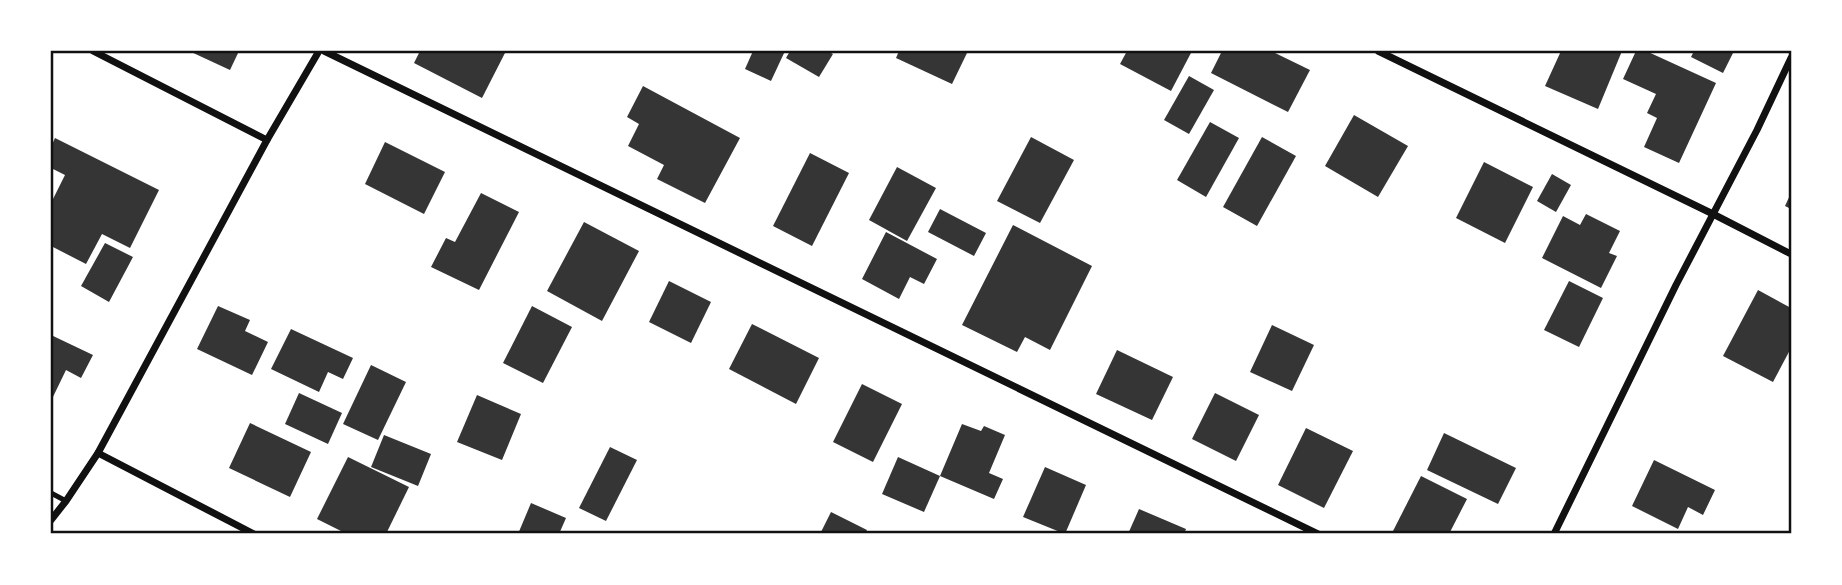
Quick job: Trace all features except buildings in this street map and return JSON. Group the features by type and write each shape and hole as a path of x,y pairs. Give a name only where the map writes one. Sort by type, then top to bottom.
{"street":[{"path":"93,51 267,140"},
{"path":"51,520 98,453 267,140 321,51 1318,534"},
{"path":"1378,51 1791,254"},
{"path":"1554,534 1791,58"},
{"path":"98,453 254,534"}],"lane":[{"path":"51,493 66,501"}]}
